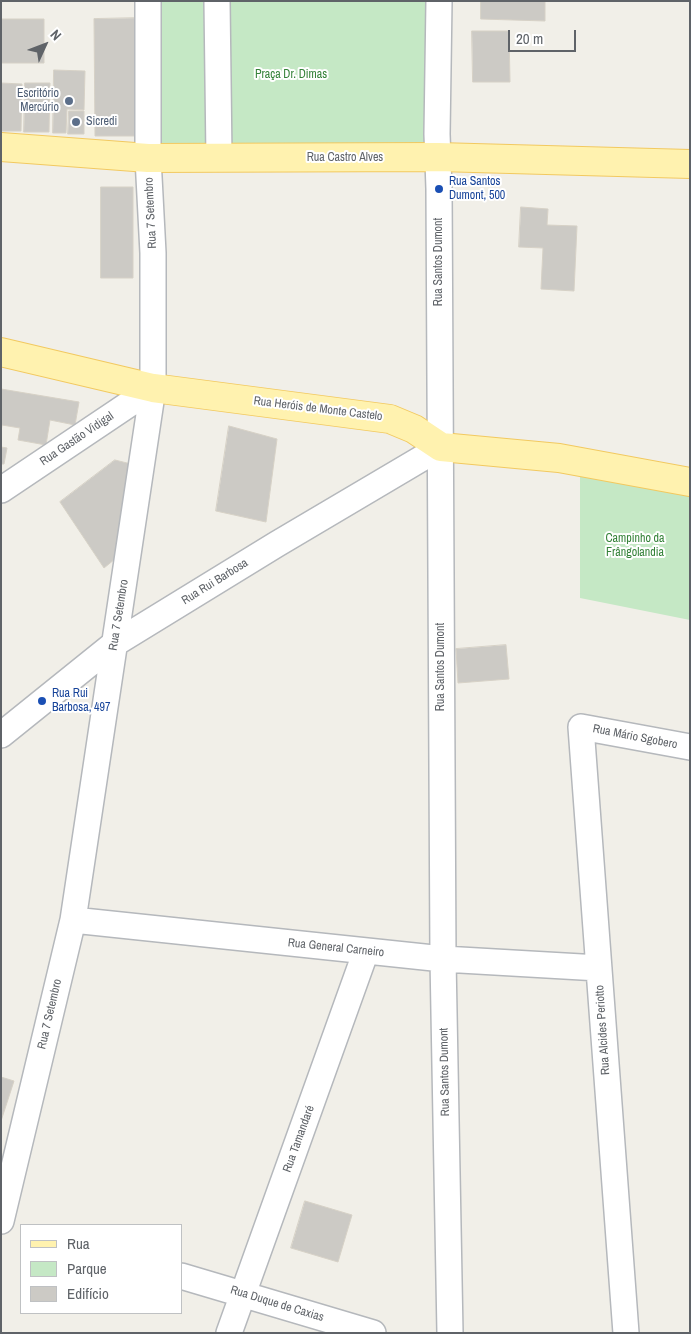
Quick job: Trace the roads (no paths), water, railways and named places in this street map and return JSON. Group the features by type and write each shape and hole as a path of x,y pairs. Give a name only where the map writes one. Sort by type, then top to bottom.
{"main road":[{"name":"Rua Castro Alves","path":"1,147 148,158 438,157 690,164"},
{"name":"Rua Heróis de Monte Castelo","path":"1,352 153,388 390,419 414,428 440,446 559,458 690,482"}],"street":[{"name":"Rua 7 Setembro","path":"1,1221 73,920 153,388 153,253 148,158 148,1"},
{"path":"217,1 219,158"},
{"name":"Rua Santos Dumont","path":"439,1 437,134 443,959 450,1333"},
{"name":"Rua Gastão Vidigal","path":"1,490 153,388"},
{"name":"Rua Rui Barbosa","path":"1,735 114,644 440,446"},
{"name":"Rua Mário Sgobero","path":"581,727 690,747"},
{"name":"Rua Alcides Periotto","path":"581,727 626,1333"},
{"name":"Rua General Carneiro","path":"73,920 443,959 599,968"},
{"name":"Rua Tamandaré","path":"231,1331 366,951"},
{"path":"1,1221 20,1228"},
{"name":"Rua Duque de Caxias","path":"182,1276 374,1333"}],"place":[{"name":"Escritório Mercúrio","path":"69,101"},
{"name":"Sicredi","path":"76,122"},
{"name":"Rua Santos Dumont, 500","path":"439,189"},
{"name":"Rua Rui Barbosa, 497","path":"42,701"}],"park label":[{"name":"Praça Dr. Dimas","path":"291,75"},
{"name":"Campinho da Frângolandia","path":"635,546"}]}
